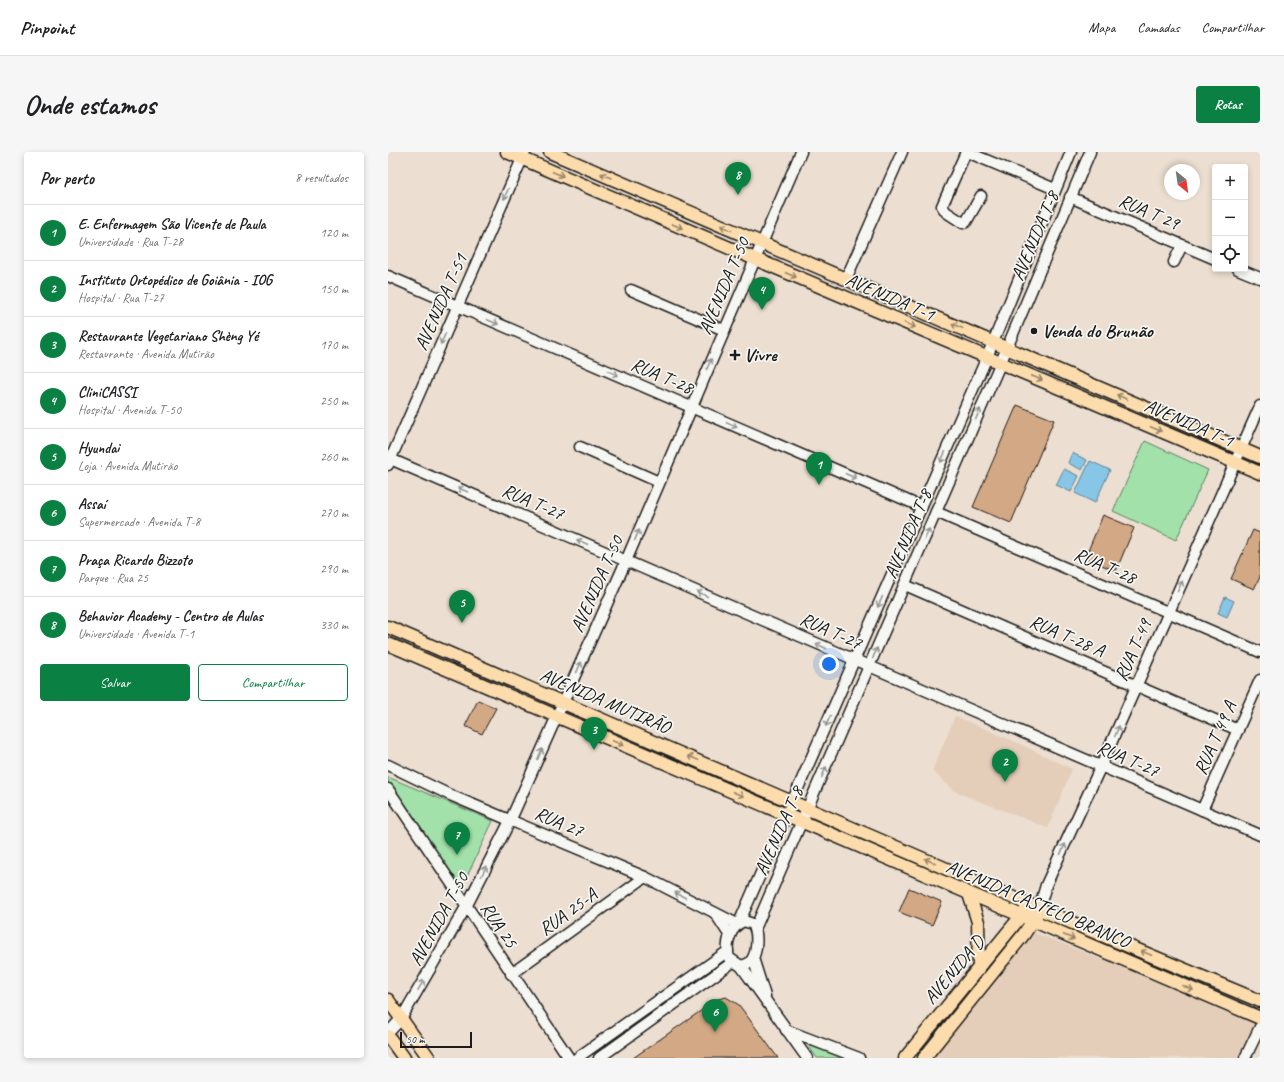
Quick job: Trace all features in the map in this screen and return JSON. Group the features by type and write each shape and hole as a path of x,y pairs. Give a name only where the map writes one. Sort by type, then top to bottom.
{"main road":[{"name":"AVENIDA T-1","path":"507,152 523,155 755,259 1260,473"},
{"name":"AVENIDA T-1","path":"550,152 1007,347 1260,457"},
{"name":"AVENIDA MUTIRÃO","path":"388,627 809,808"},
{"name":"AVENIDA MUTIRÃO","path":"388,644 802,822"},
{"name":"AVENIDA CASTELO BRANCO","path":"809,808 1034,907 1260,1001"},
{"name":"AVENIDA CASTELO BRANCO","path":"802,822 1260,1018"},
{"path":"969,894 978,922 979,969"},
{"name":"AVENIDA D","path":"905,1058 1021,916 1034,907"},
{"name":"AVENIDA D","path":"924,1058 1033,921 1034,907"},
{"path":"388,1000 429,1058"},
{"path":"388,1034 404,1058"}],"street":[{"name":"AVENIDA T-50","path":"388,1034 401,1018 466,907 511,820 626,561 801,152"},
{"path":"846,279 902,152"},
{"path":"981,196 966,222 963,222 946,212 942,206 966,152 1055,189"},
{"name":"AVENIDA T-8","path":"738,924 987,357 1071,152"},
{"name":"AVENIDA T-8","path":"755,929 809,808 1090,152"},
{"name":"AVENIDA T-51","path":"389,461 523,155"},
{"name":"RUA T 29","path":"1070,197 1212,258"},
{"path":"1174,262 1182,245"},
{"path":"1245,272 1260,278"},
{"name":"RUA T-28","path":"388,276 922,506"},
{"path":"631,290 724,330"},
{"name":"RUA T-49","path":"1034,907 1046,885 1101,766 1260,406"},
{"path":"580,447 659,482"},
{"name":"RUA T-27","path":"389,461 626,561 1260,835"},
{"name":"RUA T-28","path":"936,512 1260,652"},
{"name":"RUA T-28 A","path":"905,585 1238,730"},
{"name":"RUA T 49 A","path":"1202,810 1260,680"},
{"name":"RUA 27","path":"388,765 450,795 644,877 738,924"},
{"name":"RUA 25","path":"388,789 511,974 569,1058"},
{"name":"RUA 25-A","path":"626,891 630,871"},
{"name":"RUA 25-A","path":"511,974 644,877"},
{"path":"715,912 730,936"},
{"path":"769,1005 753,958 756,939 755,929 748,921 738,924 730,936 728,951 807,1058"},
{"path":"577,1058 728,951"},
{"path":"599,1058 737,964 749,963 753,958"},
{"path":"1245,1058 1260,1027"},
{"path":"786,1030 859,1058"}],"shaded area":[{"path":"955,716 1018,743 1072,769 1048,828 956,792 932,771"},
{"path":"1035,933 1256,1019 1239,1058 933,1058"}],"green space":[{"path":"1145,441 1208,470 1176,540 1113,511"},
{"path":"388,777 493,821 461,889 388,786"},
{"path":"806,1042 849,1058 817,1058"}],"water":[{"path":"1072,453 1087,460 1082,470 1068,463"},
{"path":"1090,461 1110,470 1095,503 1075,493"},
{"path":"1064,469 1079,476 1071,492 1056,485"},
{"path":"1225,597 1234,601 1227,617 1218,613"}],"building":[{"path":"1017,405 1054,420 1011,523 973,507"},
{"path":"1103,515 1134,528 1116,571 1085,558"},
{"path":"1253,530 1260,533 1260,577 1254,589 1231,579"},
{"path":"478,700 496,708 482,734 465,726"},
{"path":"909,888 942,902 932,925 899,912"},
{"path":"726,997 739,1005 778,1058 633,1058 718,999"}],"place":[{"name":"Behavior Academy - Centro de Aulas","path":"738,195"},
{"name":"CliniCASSI","path":"762,310"},
{"name":"Venda do Brunão","path":"1034,331"},
{"name":"Vivre","path":"735,355"},
{"name":"E. Enfermagem São Vicente de Paula","path":"819,485"},
{"name":"Hyundai","path":"462,623"},
{"name":"Restaurante Vegetariano Shèng Yé","path":"594,750"},
{"name":"Instituto Ortopédico de Goiânia - IOG","path":"1005,782"},
{"name":"Praça Ricardo Bizzoto","path":"457,855"},
{"name":"Assaí","path":"715,1032"}]}
